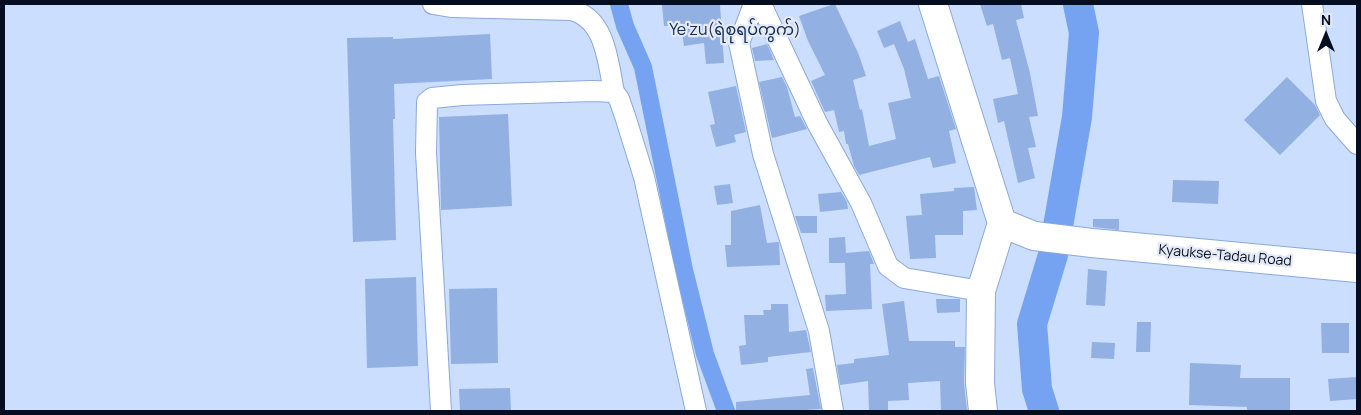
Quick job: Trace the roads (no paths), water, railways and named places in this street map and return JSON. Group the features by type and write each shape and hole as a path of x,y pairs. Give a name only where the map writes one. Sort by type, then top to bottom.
{"main road":[{"path":"932,4 1002,224 981,291 980,383 983,411"},
{"name":"Kyaukse-Tadau Road","path":"1002,224 1034,236 1357,268"}],"street":[{"path":"433,4 450,7 571,10 579,12 594,24 601,37 614,92 619,99 644,177 696,411"},
{"path":"754,4 739,43 763,154 819,331 833,411"},
{"path":"760,4 817,123 861,203 888,266 904,278 981,291"},
{"path":"1312,4 1326,101 1335,119 1357,144"},
{"path":"441,411 426,153 427,102 432,98 462,95 614,92"}],"waterway":[{"path":"619,4 625,26 643,67 684,270 705,354 726,411"},
{"path":"1044,411 1037,389 1032,324 1053,255 1077,117 1084,33 1078,4"}],"district":[{"name":"Ye'zu(ရဲစုရပ်ကွက်)","path":"735,31"}]}
